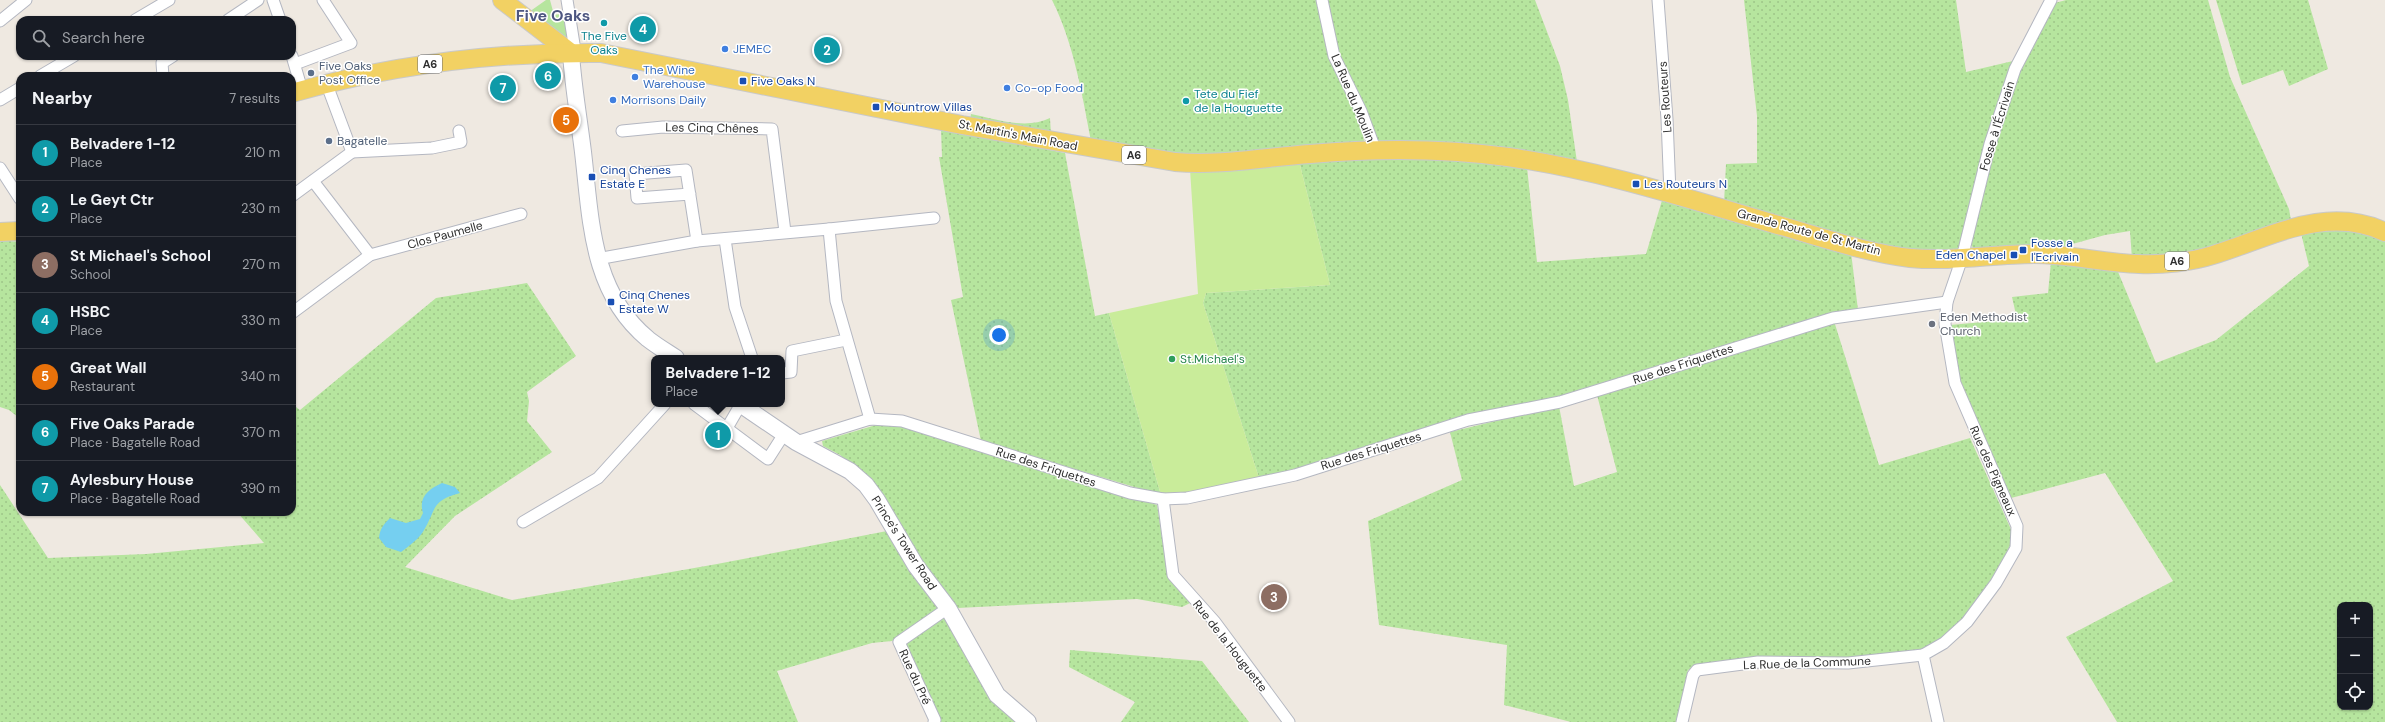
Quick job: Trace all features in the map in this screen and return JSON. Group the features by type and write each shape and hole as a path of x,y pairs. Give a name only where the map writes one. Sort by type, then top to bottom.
{"main road":[{"path":"502,0 545,31 571,53 588,214 597,259 603,279 626,317 648,339 672,355"},
{"path":"542,54 549,48 551,41 545,31"},
{"name":"A6","path":"297,91 430,64 542,54 571,53"},
{"name":"St. Martin's Main Road","path":"571,53 601,53 962,125 1175,162 1210,163 1375,149"},
{"name":"Grande Route de St Martin","path":"1375,149 1436,151 1506,157 1564,166 1670,193 1845,244 1910,258 2053,255 2140,264 2209,256 2299,225 2321,221 2342,220 2373,226 2385,232"},
{"path":"0,232 16,231"},
{"name":"Prince's Tower Road","path":"739,407 790,438 850,471 866,485 877,500 916,566 948,608 982,672 997,695 1028,722"}],"street":[{"path":"0,21 26,0"},
{"path":"142,16 169,0"},
{"path":"234,16 258,0"},
{"path":"273,0 279,16"},
{"path":"296,59 351,43 323,0"},
{"path":"567,0 574,44 571,53"},
{"name":"La Rue du Moulin","path":"1322,0 1334,56 1361,111 1375,149"},
{"name":"Les Routeurs","path":"1658,0 1667,119 1670,193"},
{"name":"Fosse à l'Écrivain","path":"1962,258 1990,144 2015,69 2051,0"},
{"path":"47,72 67,60"},
{"path":"163,72 162,63 167,60"},
{"path":"293,60 295,72"},
{"path":"327,85 352,152"},
{"path":"0,100 16,90"},
{"name":"Les Cinq Chênes","path":"622,131 663,127 772,129 785,232"},
{"path":"296,193 352,152 432,148 461,142 459,131"},
{"path":"0,168 16,184"},
{"path":"690,194 637,198 635,174 686,170 690,194 697,241"},
{"path":"313,181 370,255"},
{"name":"Clos Paumelle","path":"296,310 370,255 521,214"},
{"path":"597,259 697,241 934,218"},
{"path":"829,229 836,301 870,420"},
{"path":"725,239 735,307 751,355"},
{"name":"Rue des Pigneaux","path":"1923,655 1944,644 1968,622 1996,583 2016,548 2017,526 1955,383 1945,324 1947,302 1962,258"},
{"name":"Rue des Friquettes","path":"790,438 870,420 902,421 1130,494 1163,499 1187,498 1295,475 1468,420 1560,402 1833,318 1947,302"},
{"path":"785,373 791,372 792,351 846,340"},
{"path":"523,522 598,478 662,407"},
{"path":"698,407 768,459 790,438"},
{"path":"727,428 739,407"},
{"name":"Rue de la Houguette","path":"1163,499 1173,575 1215,622 1289,722"},
{"name":"Rue du Pré","path":"934,722 935,720 899,642 948,608"},
{"path":"1923,655 1938,722"},
{"name":"La Rue de la Commune","path":"1682,722 1693,676 1697,670 1758,662 1848,663 1923,655"}],"green space":[{"path":"546,0 550,0 554,15 567,13 570,32 566,38 529,12"},
{"path":"1052,0 1316,0 1331,57 1343,89 1360,117 1364,141 1198,160 1091,141 1081,87 1072,52 1060,17"},
{"path":"1328,0 1535,0 1560,66 1568,100 1577,162 1384,145 1377,139 1344,68 1335,42"},
{"path":"1744,0 1956,0 1966,72 2013,61 1975,181 1961,253 1903,252 1724,203 1726,164 1757,163 1757,116"},
{"path":"2066,0 2208,0 2230,77 2289,209 2291,220 2230,243 2171,256 2132,259 2130,231 2105,235 2058,248 1976,251 1971,245 1989,162 2018,71 2055,3"},
{"path":"2216,0 2308,0 2328,69 2289,86 2283,70 2242,85"},
{"path":"971,114 1001,121 1021,123 1031,123 1050,118 1051,135 970,121"},
{"path":"941,129 1065,153 1095,316 1109,313 1161,495 981,441 951,300 963,297 939,157 942,157"},
{"path":"1374,155 1507,164 1527,167 1537,262 1646,254 1663,197 1851,252 1858,310 1585,392 1293,472 1259,478 1203,303 1206,293 1330,285 1299,161"},
{"name":"St.Michael's","path":"1299,161 1330,285 1206,293 1203,303 1259,478 1169,496 1161,495 1109,313 1198,294 1190,169"},
{"path":"2348,230 2375,236 2385,241 2385,722 2117,722 2066,637 2173,581 2105,473 2011,498 1960,386 1950,325 2017,319 2012,297 2048,293 2051,262 2116,267 2156,363 2216,340 2309,266 2301,233"},
{"path":"0,240 16,242 16,415 9,410 0,407"},
{"path":"527,283 576,356 527,392 529,401 527,421 552,452 455,516 405,567 512,600 717,564 887,531 918,583 938,607 937,613 892,641 872,643 777,671 798,722 0,722 0,485 16,509 16,516 20,516 48,558 146,554 264,543 240,516 296,516 296,407 300,410 436,298"},
{"path":"1834,321 1879,465 1970,438 2014,536 2004,559 1972,610 1941,639 1922,649 1850,659 1787,656 1698,666 1688,670 1676,722 1571,722 1504,705 1507,645 1379,625 1368,521 1462,480 1450,432 1559,406 1574,486 1617,472 1597,395"},
{"path":"876,425 901,425 1157,505 1168,576 1190,603 1182,607 1137,599 958,608 913,551 864,475 840,455 823,446 822,441"},
{"path":"939,618 948,620 993,699 1016,722 938,722 903,642"},
{"path":"1070,650 1202,661 1249,722 1121,722 1135,702 1069,667"}],"water":[{"path":"442,483 455,487 460,493 439,502 420,536 401,552 386,547 379,538 385,523 390,518 406,523 420,519 423,513 423,498 429,491"}],"place":[{"name":"The Five Oaks","path":"604,23"},
{"name":"HSBC","path":"643,29"},
{"name":"JEMEC","path":"725,49"},
{"name":"Le Geyt Ctr","path":"827,50"},
{"name":"Five Oaks Post Office","path":"311,73"},
{"name":"Five Oaks Parade","path":"548,76"},
{"name":"The Wine Warehouse","path":"635,77"},
{"name":"Five Oaks N","path":"743,81"},
{"name":"Aylesbury House","path":"503,88"},
{"name":"Co-op Food","path":"1007,88"},
{"name":"Morrisons Daily","path":"613,100"},
{"name":"Tete du Fief de la Houguette","path":"1186,101"},
{"name":"Mountrow Villas","path":"876,107"},
{"name":"Great Wall","path":"566,120"},
{"name":"Bagatelle","path":"329,141"},
{"name":"Cinq Chenes Estate E","path":"592,177"},
{"name":"Les Routeurs N","path":"1636,184"},
{"name":"Fosse a l'Ecrivain","path":"2023,250"},
{"name":"Eden Chapel","path":"2014,255"},
{"name":"Cinq Chenes Estate W","path":"611,302"},
{"name":"Eden Methodist Church","path":"1932,324"},
{"name":"St.Michael's","path":"1172,359"},
{"name":"Belvadere 1-12","path":"718,435"},
{"name":"St Michael's School","path":"1274,597"}],"district":[{"name":"Five Oaks","path":"553,15"}]}
